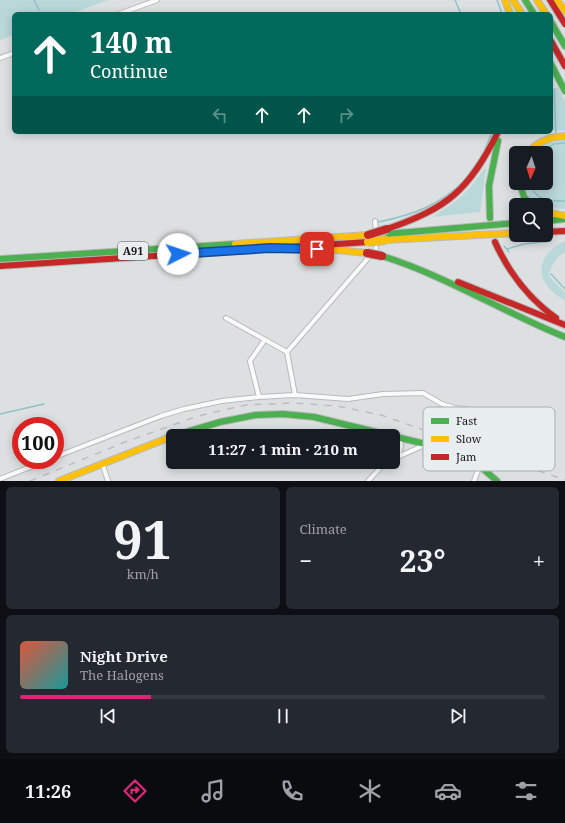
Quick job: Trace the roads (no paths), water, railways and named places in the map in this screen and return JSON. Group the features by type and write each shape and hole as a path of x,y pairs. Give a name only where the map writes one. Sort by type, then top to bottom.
{"main road":[{"path":"505,0 509,12"},
{"path":"513,0 521,12"},
{"path":"525,0 533,12"},
{"path":"538,0 545,12"},
{"path":"550,0 565,24"},
{"path":"557,0 565,11"},
{"path":"553,25 565,46"},
{"path":"553,45 565,66"},
{"path":"553,68 565,91"},
{"path":"387,235 426,216 456,196 467,186 481,167 498,134"},
{"path":"490,218 489,186 499,134"},
{"path":"534,146 546,140 565,136"},
{"path":"553,213 565,216"},
{"path":"553,220 565,219"},
{"name":"A91","path":"0,266 270,248 509,224"},
{"path":"553,232 565,231"},
{"name":"A91","path":"387,235 509,233"},
{"name":"A91","path":"0,259 368,238"},
{"path":"495,242 504,261 521,287 538,304 565,324"},
{"path":"270,248 335,249 382,256 465,285 565,324"},
{"path":"442,277 495,306 565,338"},
{"path":"193,429 202,426 267,414 311,418 360,429"},
{"path":"58,481 166,439"},
{"path":"400,441 423,443"},
{"path":"486,471 497,481"}],"street":[{"path":"124,12 157,0"},
{"path":"0,58 12,53"},
{"path":"295,395 288,352 376,249 375,221"},
{"path":"226,318 264,341 288,352"},
{"path":"259,397 250,361 264,341"},
{"path":"64,454 168,414 222,401 295,395 348,399 383,394 423,393 442,404 452,407"},
{"path":"400,455 423,446"},
{"path":"102,463 108,481"},
{"path":"0,479 25,469"},
{"path":"368,481 379,469"},
{"path":"474,481 478,471"}],"waterway":[{"path":"34,0 39,10"},
{"path":"455,0 460,12"},
{"path":"497,0 501,12"},
{"path":"554,89 556,133"},
{"path":"485,149 491,134"},
{"path":"551,146 553,144 565,143"},
{"path":"378,222 403,216 426,208 447,195 467,178"},
{"path":"533,190 539,197 544,199 565,201"},
{"path":"507,249 524,244 542,242"},
{"path":"504,246 509,252"},
{"path":"551,274 565,289"},
{"path":"0,414 44,404"}],"railway":[{"path":"30,481 125,442 198,416 246,405 291,403 337,406 381,415 423,430"},
{"path":"540,471 565,480"}]}
